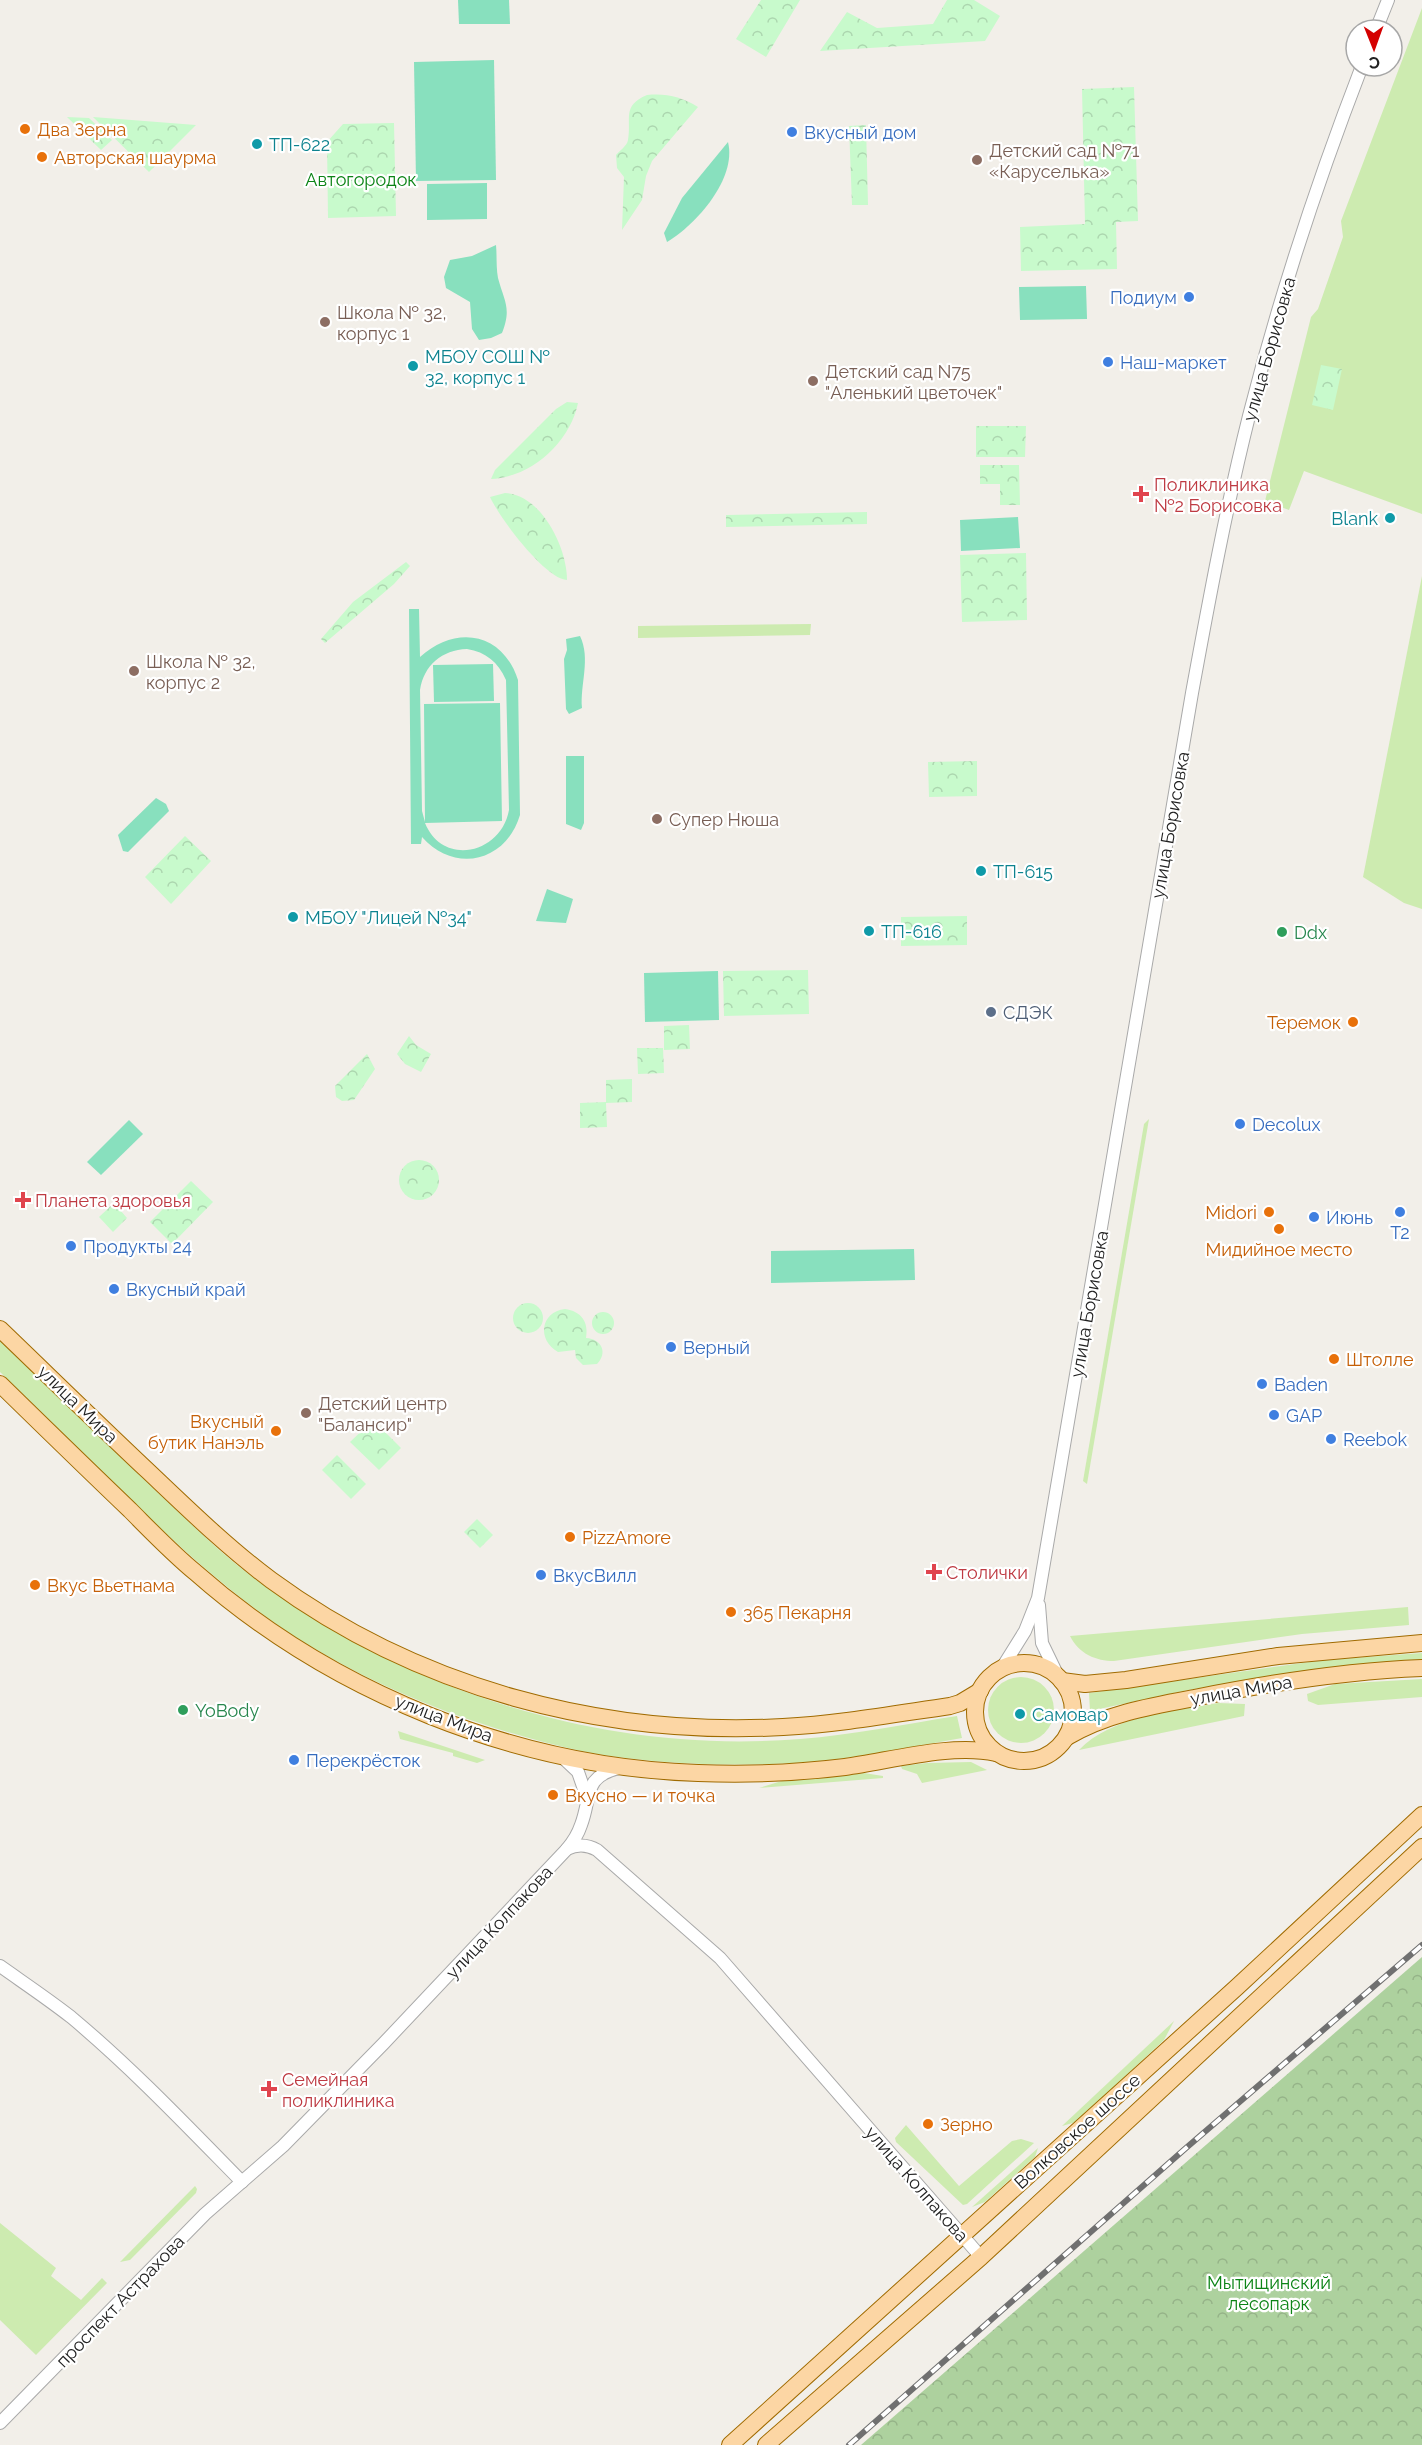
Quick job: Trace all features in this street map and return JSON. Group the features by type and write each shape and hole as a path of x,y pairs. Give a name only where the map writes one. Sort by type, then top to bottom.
{"main road":[{"name":"улица Мира","path":"0,1329 193,1514 270,1579 396,1654 474,1686 525,1702 592,1716 680,1727 734,1728 828,1723 950,1706 967,1700 980,1690"},
{"name":"улица Мира","path":"0,1384 194,1572 230,1601 342,1675 420,1712 522,1746 557,1754 627,1767 699,1773 765,1773 847,1767 963,1750 996,1753"},
{"name":"улица Мира","path":"1060,1677 1085,1684 1126,1680 1278,1656 1422,1643"},
{"path":"1018,1664 1034,1665 1060,1677 1072,1708 1066,1737 1053,1754 1034,1761 1008,1761 987,1744 979,1727 976,1711 980,1690 987,1679 1002,1668 1018,1664"},
{"name":"улица Мира","path":"1066,1737 1108,1718 1210,1694 1308,1678 1378,1670 1422,1668"},
{"name":"Волковское шоссе","path":"730,2445 1237,1987 1422,1815"},
{"name":"Волковское шоссе","path":"766,2445 981,2258 1422,1847"}],"street":[{"path":"1381,18 1388,0"},
{"name":"улица Борисовка","path":"1002,1668 1025,1631 1038,1598 1215,570 1242,447 1267,348 1320,181 1358,78"},
{"name":"улица Борисовка","path":"1038,1598 1042,1643 1060,1677"},
{"path":"557,1754 578,1772 584,1782 587,1796"},
{"path":"567,1850 576,1837 583,1819 591,1786 600,1775 627,1767"},
{"path":"583,1819 587,1835 597,1850"},
{"name":"улица Колпакова","path":"242,2182 283,2146 384,2043 567,1850 582,1846 597,1850 720,1958 981,2258"},
{"path":"0,1966 69,2016 96,2039 194,2132 242,2182"},
{"name":"проспект Астрахова","path":"0,2423 205,2214 242,2182"}],"green space":[{"path":"458,0 509,0 510,24 459,24"},
{"path":"761,0 800,0 766,57 736,39"},
{"path":"947,0 974,0 1000,16 985,41 820,51 847,12 877,28 933,24"},
{"path":"1422,8 1422,514 1304,471 1289,510 1265,501 1311,317 1318,309 1343,237 1341,221 1395,78 1404,78 1404,55"},
{"path":"494,60 496,180 416,181 414,62"},
{"path":"1134,87 1138,221 1116,222 1117,269 1021,271 1020,227 1085,224 1082,89"},
{"path":"647,95 674,97 698,107 652,161 646,176 642,200 622,230 624,177 617,168 616,155 627,142 631,109 639,99"},
{"path":"67,117 89,118 112,140 101,150"},
{"path":"93,117 196,125 149,172"},
{"name":"Автогородок","path":"394,123 396,216 328,218 327,142 343,124"},
{"path":"866,125 868,205 852,205 849,126"},
{"path":"728,142 729,156 721,185 702,212 667,242 664,233 682,198"},
{"path":"487,183 487,219 427,220 427,184"},
{"path":"496,245 497,274 507,311 505,324 502,333 479,340 472,329 470,302 446,288 444,277 450,260 472,256"},
{"path":"1086,286 1087,319 1020,320 1019,287"},
{"path":"1321,365 1342,369 1333,410 1312,405"},
{"path":"567,402 578,403 574,417 558,444 547,455 521,472 491,479 495,470 556,409"},
{"path":"976,426 1026,426 1025,457 976,457"},
{"path":"980,465 1019,465 1020,505 1000,505 1000,484 980,484"},
{"path":"505,493 518,496 530,503 550,525 563,553 567,580 558,577 535,559 503,518 490,497"},
{"path":"867,512 867,524 726,527 726,515"},
{"path":"1018,517 1020,548 961,551 960,520"},
{"path":"1026,553 1027,620 962,622 960,555"},
{"path":"406,562 410,566 394,584 325,643 321,639 353,602"},
{"path":"1422,576 1422,909 1404,903 1363,877"},
{"path":"409,609 419,609 420,657 448,640 462,637 476,638 501,651 511,664 518,680 520,815 513,831 503,843 492,852 478,858 464,859 449,856 435,849 422,837 421,844 411,844","holes":["467,649 491,659 506,680 509,810 504,825 495,837 471,850 457,850 445,846 433,837 425,823 502,821 500,703 424,704 425,822 422,811 420,690 426,673 436,660 450,652"]},
{"path":"811,624 810,635 638,638 638,626"},
{"path":"580,636 585,654 582,708 569,714 566,709 564,659 567,650 566,639"},
{"path":"493,664 494,701 434,702 433,665"},
{"path":"566,756 584,756 584,823 581,830 566,824"},
{"path":"977,761 977,796 929,797 928,762"},
{"path":"156,798 166,804 169,811 128,852 123,851 118,835"},
{"path":"185,836 211,861 171,904 145,877"},
{"path":"547,889 573,899 566,923 536,921"},
{"path":"967,916 967,945 901,946 901,917"},
{"path":"808,970 809,1014 724,1016 723,971"},
{"path":"718,971 719,1020 645,1022 644,973"},
{"path":"689,1025 690,1049 664,1050 664,1026"},
{"path":"409,1036 416,1045 431,1054 421,1072 405,1064 397,1054"},
{"path":"637,1048 663,1048 664,1073 638,1074"},
{"path":"367,1054 375,1069 354,1100 342,1101 336,1097 335,1086"},
{"path":"632,1079 632,1102 606,1103 607,1127 580,1128 580,1103 606,1102 606,1080"},
{"path":"1149,1119 1087,1484 1083,1481 1144,1124"},
{"path":"129,1120 143,1134 101,1175 87,1162"},
{"path":"419,1160 427,1161 433,1166 438,1172 438,1188 433,1194 427,1199 419,1200 411,1199 405,1194 400,1188 399,1180 400,1172 405,1166 411,1161"},
{"path":"191,1181 213,1202 172,1244 150,1222"},
{"path":"114,1203 127,1218 113,1232 99,1217"},
{"path":"914,1249 915,1280 771,1283 771,1251"},
{"path":"528,1303 534,1304 542,1312 542,1324 534,1332 528,1333 522,1332 514,1324 513,1318 514,1312 522,1304"},
{"path":"565,1309 583,1318 587,1332 586,1338 596,1341 602,1347 602,1355 597,1364 583,1365 576,1358 575,1350 558,1352 547,1341 544,1334 546,1321 550,1315"},
{"path":"603,1312 611,1315 614,1323 611,1331 603,1334 595,1331 592,1323 595,1315"},
{"path":"0,1340 191,1524 251,1576 312,1617 375,1653 442,1683 511,1707 582,1725 654,1737 727,1741 800,1739 957,1716 962,1738 820,1761 748,1765 676,1763 581,1751 542,1742 424,1703 349,1668 314,1648 279,1626 205,1568 135,1504 0,1372"},
{"path":"373,1420 401,1448 379,1470 350,1442"},
{"path":"337,1455 366,1484 351,1499 322,1470"},
{"path":"477,1519 493,1535 480,1548 464,1532"},
{"path":"1408,1607 1409,1625 1302,1634 1114,1661 1101,1660 1083,1652 1070,1636"},
{"path":"1422,1653 1422,1661 1289,1673 1188,1690 1090,1711 1089,1693 1324,1660"},
{"path":"1021,1677 1034,1679 1044,1687 1052,1697 1054,1710 1052,1723 1044,1733 1034,1741 1021,1743 1008,1741 998,1733 990,1723 988,1710 990,1697 998,1687 1008,1679"},
{"path":"1422,1679 1422,1697 1318,1705 1308,1701 1307,1694 1335,1684"},
{"path":"1218,1703 1245,1704 1244,1716 1079,1750 1108,1729 1125,1722 1163,1712"},
{"path":"398,1731 485,1760 477,1763 453,1756 453,1753 400,1739"},
{"path":"971,1762 987,1770 922,1783 917,1774 902,1769 901,1766 927,1763"},
{"path":"864,1773 883,1776 883,1778 759,1788 785,1780"},
{"name":"Мытищинский лесопарк","path":"1422,1957 1422,2445 861,2445"},
{"path":"1174,2021 1164,2040 1076,2122 1062,2126"},
{"path":"906,2125 959,2186 1012,2141 1021,2139 1034,2143 967,2204 963,2205 896,2142 895,2138"},
{"path":"1038,2148 1035,2157 985,2202 972,2207"},
{"path":"195,2186 196,2193 130,2260 120,2262"},
{"path":"0,2223 56,2268 51,2276 81,2300 102,2278 107,2283 36,2355 0,2320"}],"railway":[{"path":"849,2445 1186,2148 1422,1945"}],"place":[{"name":"Два Зерна","path":"25,129"},
{"name":"Вкусный дом","path":"792,132"},
{"name":"ТП-622","path":"257,144"},
{"name":"Авторская шаурма","path":"42,157"},
{"name":"Детский сад №71 «Каруселька»","path":"977,160"},
{"name":"Подиум","path":"1189,297"},
{"name":"Школа № 32, корпус 1","path":"325,322"},
{"name":"Наш-маркет","path":"1108,362"},
{"name":"МБОУ СОШ № 32, корпус 1","path":"413,366"},
{"name":"Детский сад N75 \"Аленький цветочек\"","path":"813,381"},
{"name":"Поликлиника №2 Борисовка","path":"1141,494"},
{"name":"Blank","path":"1390,518"},
{"name":"Школа № 32, корпус 2","path":"134,671"},
{"name":"Супер Нюша","path":"657,819"},
{"name":"ТП-615","path":"981,871"},
{"name":"МБОУ \"Лицей №34\"","path":"293,917"},
{"name":"ТП-616","path":"869,931"},
{"name":"Ddx","path":"1282,932"},
{"name":"СДЭК","path":"991,1012"},
{"name":"Теремок","path":"1353,1022"},
{"name":"Decolux","path":"1240,1124"},
{"name":"Планета здоровья","path":"23,1200"},
{"name":"Midori","path":"1269,1212"},
{"name":"T2","path":"1400,1212"},
{"name":"Июнь","path":"1314,1217"},
{"name":"Мидийное место","path":"1279,1229"},
{"name":"Продукты 24","path":"71,1246"},
{"name":"Вкусный край","path":"114,1289"},
{"name":"Верный","path":"671,1347"},
{"name":"Штолле","path":"1334,1359"},
{"name":"Baden","path":"1262,1384"},
{"name":"Детский центр \"Балансир\"","path":"306,1413"},
{"name":"GAP","path":"1274,1415"},
{"name":"Вкусный бутик Нанэль","path":"276,1431"},
{"name":"Reebok","path":"1331,1439"},
{"name":"PizzAmore","path":"570,1537"},
{"name":"Столички","path":"934,1572"},
{"name":"ВкусВилл","path":"541,1575"},
{"name":"Вкус Вьетнама","path":"35,1585"},
{"name":"365 Пекарня","path":"731,1612"},
{"name":"YoBody","path":"183,1710"},
{"name":"Самовар","path":"1020,1714"},
{"name":"Перекрёсток","path":"294,1760"},
{"name":"Вкусно — и точка","path":"553,1795"},
{"name":"Семейная поликлиника","path":"269,2089"},
{"name":"Зерно","path":"928,2124"}]}
